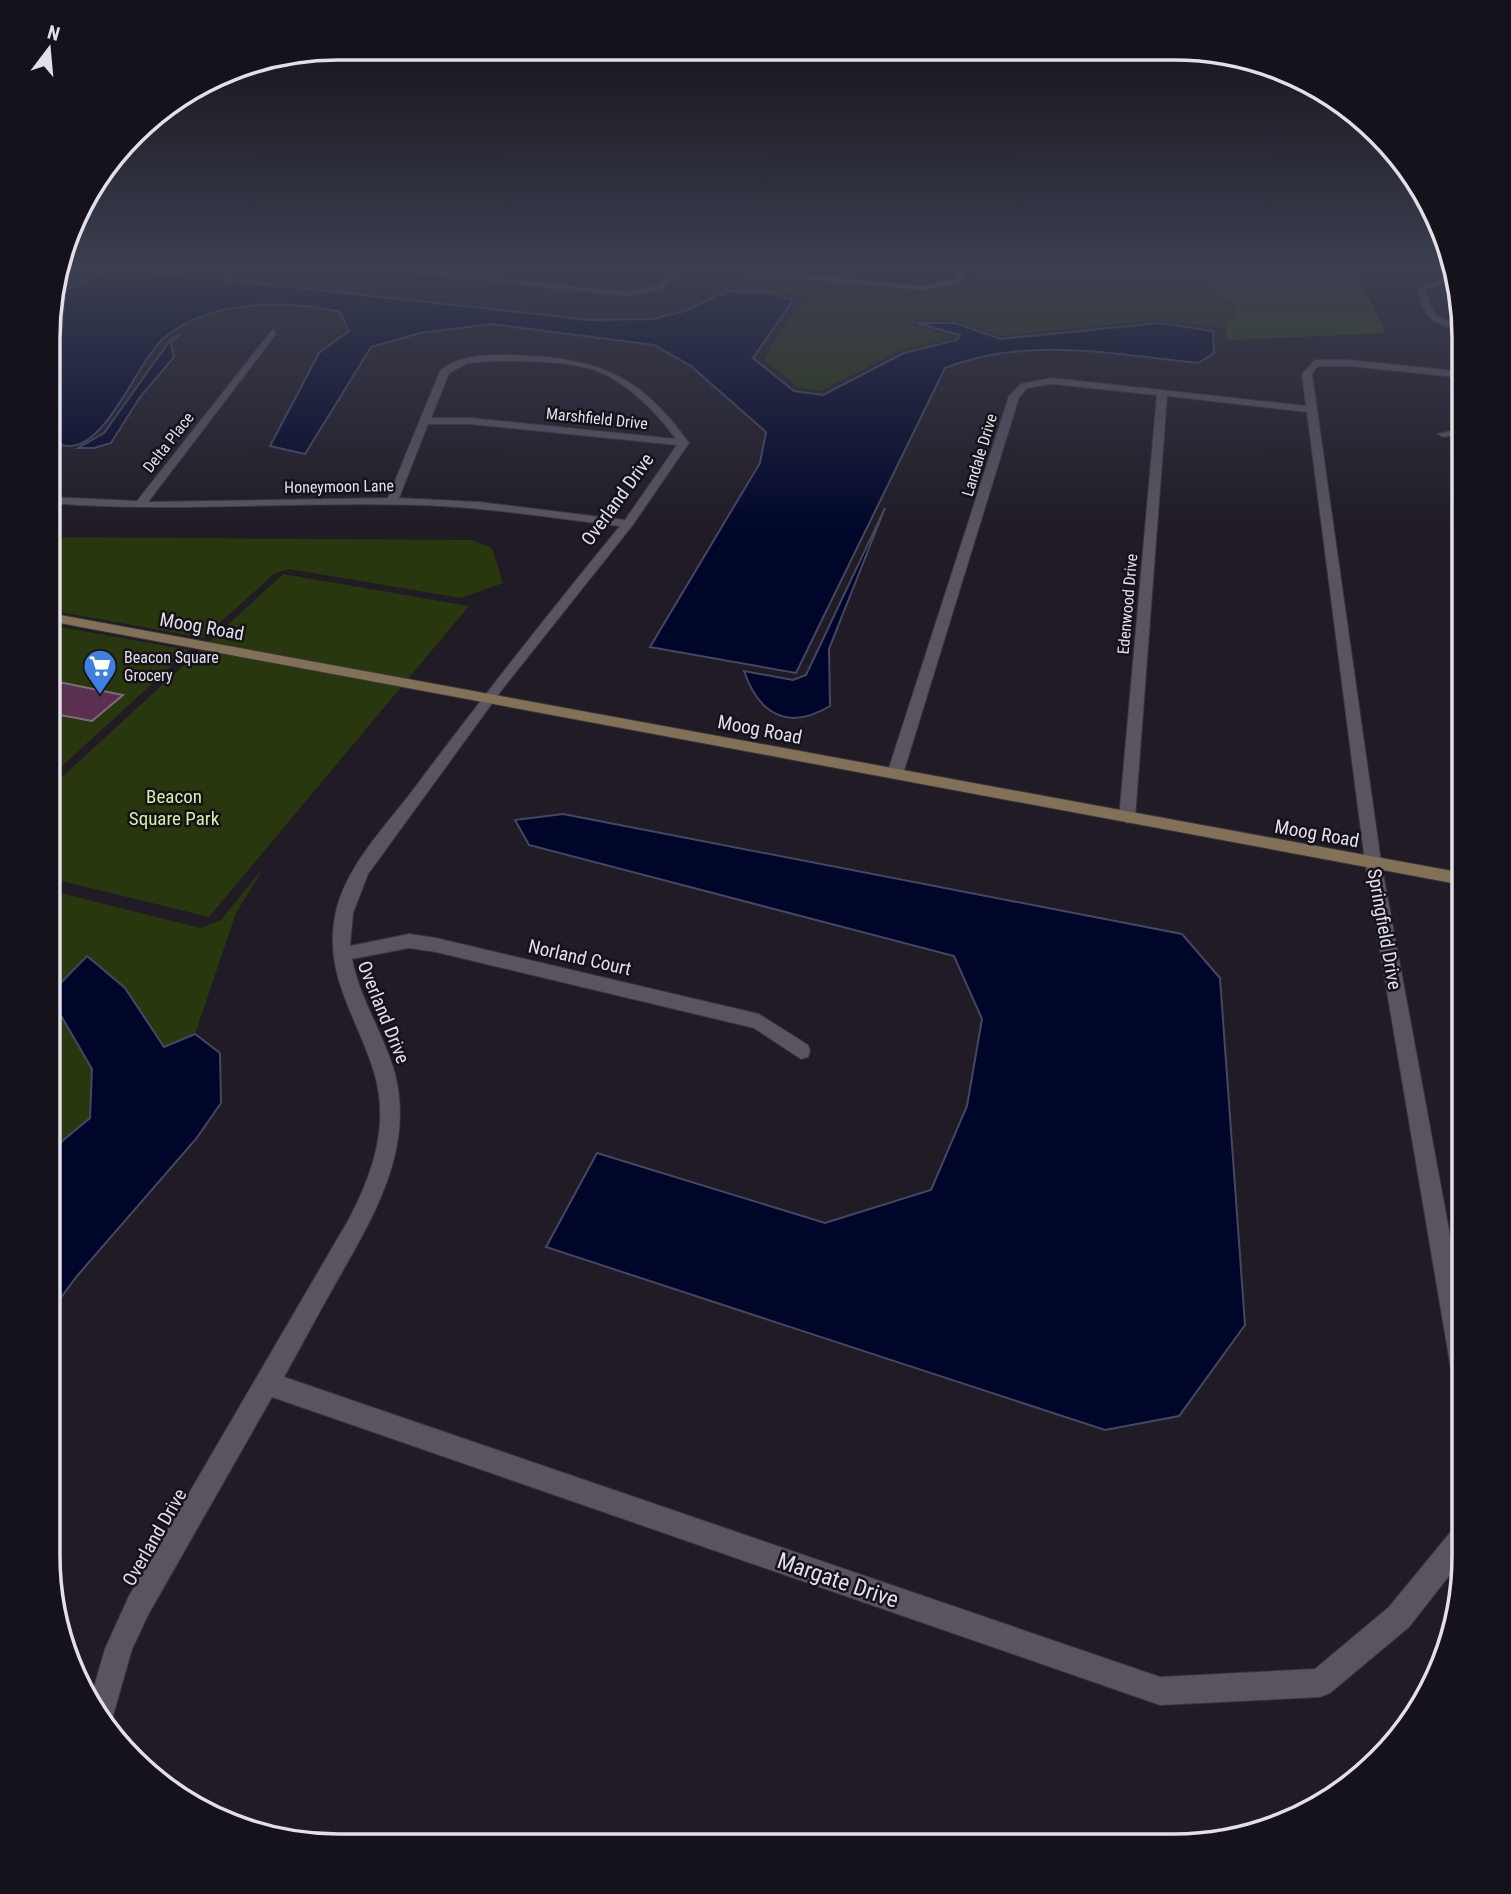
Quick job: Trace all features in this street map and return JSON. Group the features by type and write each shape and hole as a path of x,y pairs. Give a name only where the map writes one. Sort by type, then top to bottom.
{"street":[{"name":"Delta Place","path":"140,505 253,357"},
{"path":"392,500 444,371 467,360 490,357"},
{"path":"497,357 596,367 627,386 673,427 684,443"},
{"name":"Springfield Drive","path":"1452,374 1350,363 1315,363 1307,374 1373,862 1452,1307"},
{"name":"Landale Drive","path":"895,774 1014,396 1024,386 1052,381 1311,409"},
{"name":"Edenwood Drive","path":"1126,818 1162,393"},
{"name":"Marshfield Drive","path":"424,421 470,421 684,443"},
{"path":"1443,434 1452,433"},
{"name":"Overland Drive","path":"103,1706 122,1641 148,1587 268,1384 364,1210 387,1149 391,1101 384,1065 345,982 340,955 343,915 350,893 362,872 489,698 628,524 684,443"},
{"name":"Honeymoon Lane","path":"60,501 140,505 392,500 472,505 628,524"},
{"name":"Moog Road","path":"60,619 1452,877"},
{"name":"Norland Court","path":"340,955 409,940 436,945 759,1022 801,1051"},
{"name":"Margate Drive","path":"268,1384 1160,1690 1320,1683 1399,1617 1452,1551"}],"green space":[{"path":"765,357 887,357 821,391 799,388 764,360"},
{"path":"60,537 472,540 492,548 503,583 461,598 289,569 275,573 203,638 60,612"},
{"name":"Beacon Square Park","path":"283,574 469,606 209,917 60,881 60,779"},
{"path":"60,627 189,650 60,768"},
{"path":"264,867 236,913 195,1034 164,1047 125,988 60,994 60,893 200,928 221,920"},
{"path":"60,1014 92,1069 90,1118 60,1143"}],"water":[{"path":"60,357 148,357 122,400 98,431 85,441 71,446 60,444"},
{"path":"158,357 174,357 140,397 111,443 94,448 78,448 104,433"},
{"path":"317,357 365,357 305,454 270,446"},
{"path":"676,357 753,357 794,391 823,395 896,357 979,357 945,368 796,673 650,647 760,463 766,432 691,366"},
{"path":"1149,357 1207,357 1198,363"},
{"path":"885,508 829,649 830,706 801,717 789,718 777,714 758,699 744,671 793,680 806,675"},
{"path":"563,814 1182,934 1220,978 1245,1325 1179,1416 1105,1430 546,1247 597,1153 825,1223 931,1190 967,1106 982,1019 954,956 529,845 515,820"},
{"path":"87,956 125,988 164,1047 195,1034 220,1053 221,1103 196,1139 60,1299 60,1143 90,1118 92,1069 60,1014 60,984"}],"building":[{"path":"60,682 123,695 92,721 60,715"}],"place":[{"name":"Beacon Square Grocery","path":"100,696"}]}
